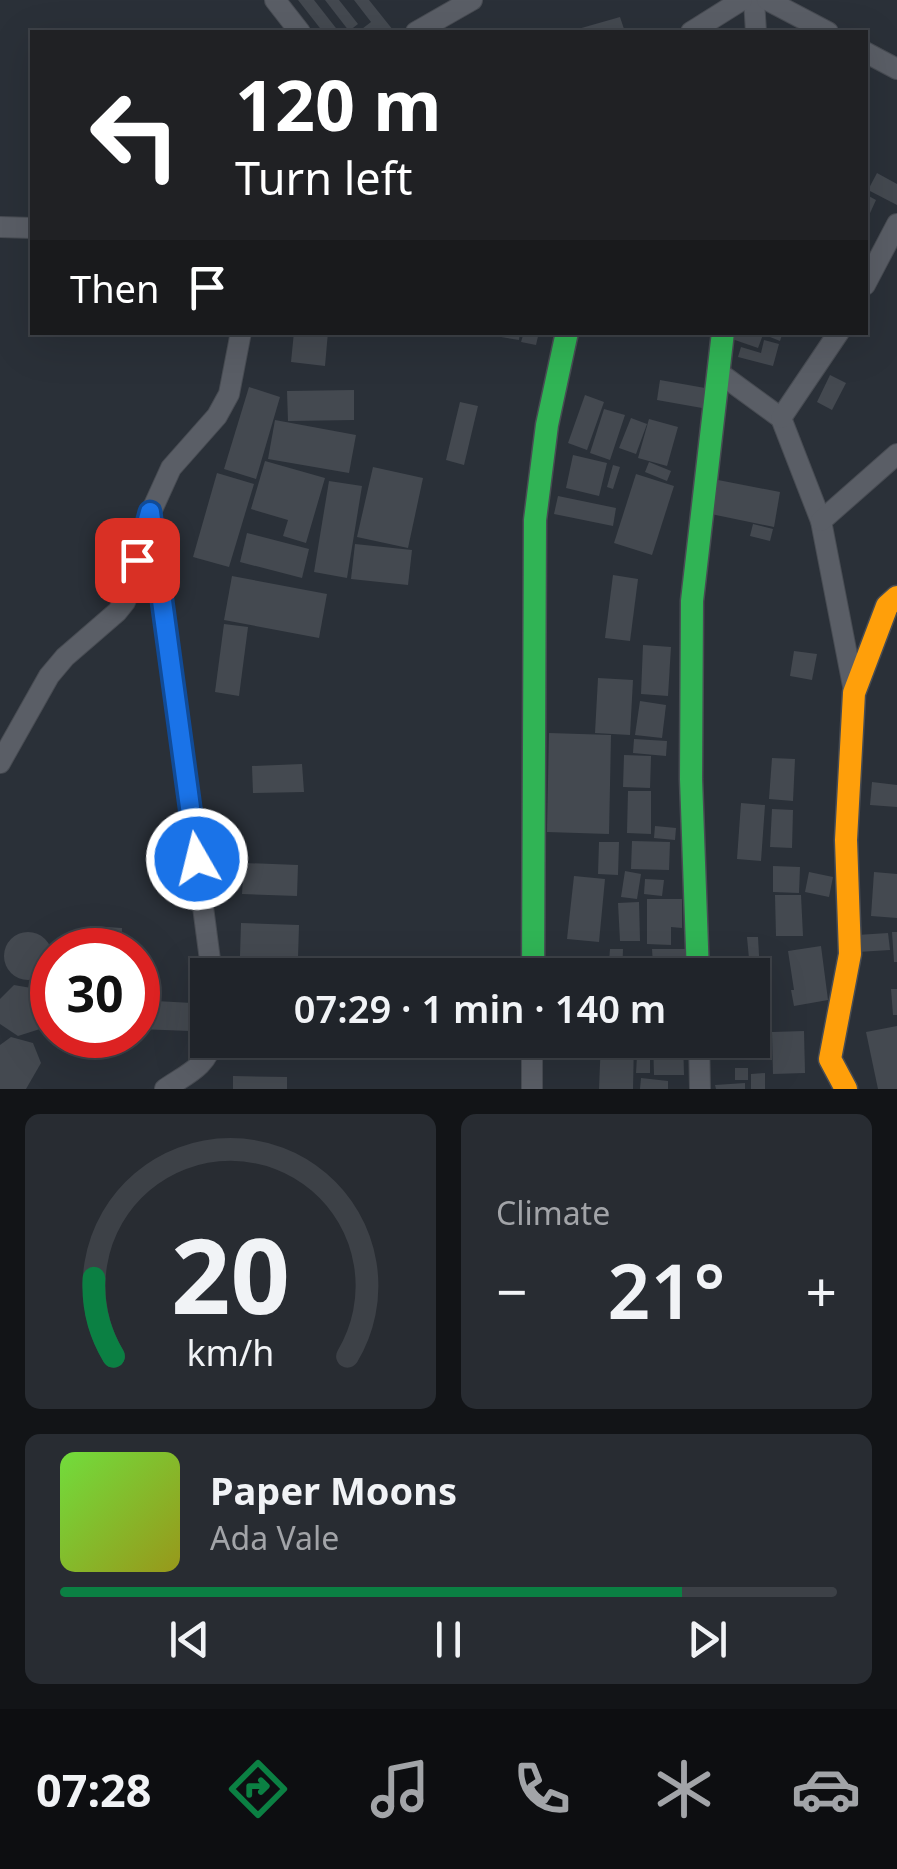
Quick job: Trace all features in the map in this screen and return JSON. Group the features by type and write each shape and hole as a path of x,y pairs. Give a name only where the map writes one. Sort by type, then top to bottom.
{"street":[{"path":"275,0 298,30"},
{"path":"420,30 472,0"},
{"path":"695,30 742,0"},
{"path":"754,0 756,30"},
{"path":"767,0 824,30"},
{"path":"868,54 897,70"},
{"path":"868,279 897,224"},
{"path":"0,227 30,228"},
{"path":"0,763 48,676 124,602 150,512 171,468 216,416 229,394 240,335"},
{"path":"532,958 535,520 546,425 566,335"},
{"path":"697,958 691,779 692,601 723,335"},
{"path":"781,418 837,335"},
{"path":"718,372 781,418 821,521 854,693 846,840 850,954 830,1059 846,1089"},
{"path":"821,521 897,454"},
{"path":"150,512 210,958"},
{"path":"854,693 887,606 897,597"},
{"path":"166,1089 206,1058"},
{"path":"532,1058 532,1089"},
{"path":"699,1058 700,1089"}],"building":[{"path":"298,0 314,0 337,30 321,30"},
{"path":"325,0 339,0 358,24 348,30"},
{"path":"354,0 369,0 393,30 361,30 371,22"},
{"path":"620,17 624,30 574,30"},
{"path":"877,173 897,184 897,205 868,190"},
{"path":"868,196 876,200 868,217"},
{"path":"294,335 328,335 325,366 291,362"},
{"path":"495,335 520,335 519,340"},
{"path":"523,335 538,335 536,345 521,342"},
{"path":"733,335 763,335 758,348 732,339"},
{"path":"764,340 779,344 773,366 738,357 741,347 761,353"},
{"path":"830,375 846,383 832,410 817,402"},
{"path":"660,380 705,388 702,408 657,400"},
{"path":"249,387 280,397 256,479 224,469"},
{"path":"354,390 354,420 288,421 287,391"},
{"path":"585,395 604,402 587,450 568,443"},
{"path":"460,402 478,406 464,465 446,460"},
{"path":"604,409 625,415 610,460 590,453"},
{"path":"631,418 647,424 636,454 619,448"},
{"path":"649,419 678,427 667,466 638,458"},
{"path":"275,420 356,435 349,473 268,459"},
{"path":"573,455 607,463 599,496 566,488"},
{"path":"265,461 325,478 306,543 283,536 288,520 251,509"},
{"path":"649,462 671,471 667,481 645,472"},
{"path":"613,465 620,467 613,489 607,487"},
{"path":"373,467 423,478 408,548 357,537"},
{"path":"217,473 254,484 229,567 193,557"},
{"path":"636,474 674,486 652,555 614,543"},
{"path":"718,480 780,492 774,527 711,514"},
{"path":"329,481 362,486 347,578 314,572"},
{"path":"558,496 616,508 613,526 554,514"},
{"path":"753,524 773,529 770,541 750,536"},
{"path":"247,533 309,549 302,578 240,562"},
{"path":"355,544 412,550 408,585 351,579"},
{"path":"613,575 638,579 630,641 605,638"},
{"path":"232,576 327,594 319,638 224,620"},
{"path":"224,624 248,627 239,696 215,692"},
{"path":"643,645 671,647 668,696 641,694"},
{"path":"794,651 817,654 812,680 790,676"},
{"path":"598,678 633,680 630,735 595,733"},
{"path":"640,701 666,705 662,738 635,735"},
{"path":"549,733 611,735 609,834 547,832"},
{"path":"634,739 667,741 666,756 633,753"},
{"path":"624,755 651,756 650,788 623,787"},
{"path":"772,758 795,759 793,801 769,799"},
{"path":"302,764 304,792 253,793 252,766"},
{"path":"872,782 897,785 897,807 870,805"},
{"path":"628,791 651,791 651,834 627,833"},
{"path":"741,803 765,805 761,861 737,859"},
{"path":"772,809 793,810 792,848 770,847"},
{"path":"655,826 676,828 675,840 654,838"},
{"path":"632,841 670,842 669,870 631,869"},
{"path":"599,842 619,842 618,875 598,874"},
{"path":"244,863 298,865 297,896 242,894"},
{"path":"773,866 800,867 799,893 773,892"},
{"path":"625,871 641,874 637,899 621,897"},
{"path":"809,872 833,877 829,897 805,892"},
{"path":"874,872 897,874 897,918 871,916"},
{"path":"574,876 605,879 599,942 567,939"},
{"path":"645,879 664,880 662,896 644,894"},
{"path":"775,895 801,895 803,936 776,936"},
{"path":"647,899 682,899 682,928 671,927 671,945 647,944"},
{"path":"639,902 640,941 620,941 618,903"},
{"path":"241,923 299,925 298,958 240,956"},
{"path":"28,932 28,980 11,973 4,956 11,939"},
{"path":"892,932 897,932 897,962 894,962"},
{"path":"888,933 890,950 858,952 857,935"},
{"path":"747,937 758,937 759,958 749,958"},
{"path":"821,946 828,1000 794,1006 788,951"},
{"path":"610,949 623,949 623,958 609,958"},
{"path":"652,949 685,949 685,958 653,958"},
{"path":"14,985 30,988 30,1032 18,1036 0,1024 0,999"},
{"path":"891,989 897,989 897,1015 893,1015"},
{"path":"160,1001 190,1003 190,1031 160,1030"},
{"path":"897,1026 897,1089 878,1089 866,1032"},
{"path":"804,1031 805,1073 773,1074 772,1032"},
{"path":"11,1037 30,1042 30,1058 39,1058 41,1063 26,1089 0,1089 0,1045"},
{"path":"600,1058 634,1058 633,1089 599,1089"},
{"path":"637,1058 650,1058 650,1073 636,1073"},
{"path":"654,1058 684,1058 684,1075 654,1075"},
{"path":"718,1058 754,1058 754,1060"},
{"path":"735,1068 748,1068 748,1080 735,1080"},
{"path":"765,1073 765,1089 751,1089 751,1074"},
{"path":"233,1076 287,1077 287,1089 233,1089"},
{"path":"641,1078 668,1081 668,1089 640,1089"},
{"path":"745,1083 745,1089 716,1089 715,1085"}],"traffic: fast":[{"path":"533,958 535,520 547,425 566,335"},
{"path":"697,958 691,779 692,601 723,335"}],"traffic: slow":[{"path":"846,1089 830,1059 850,954 846,840 854,693 887,606 897,597"}],"route":[{"path":"137,560 150,512 197,859"}]}
